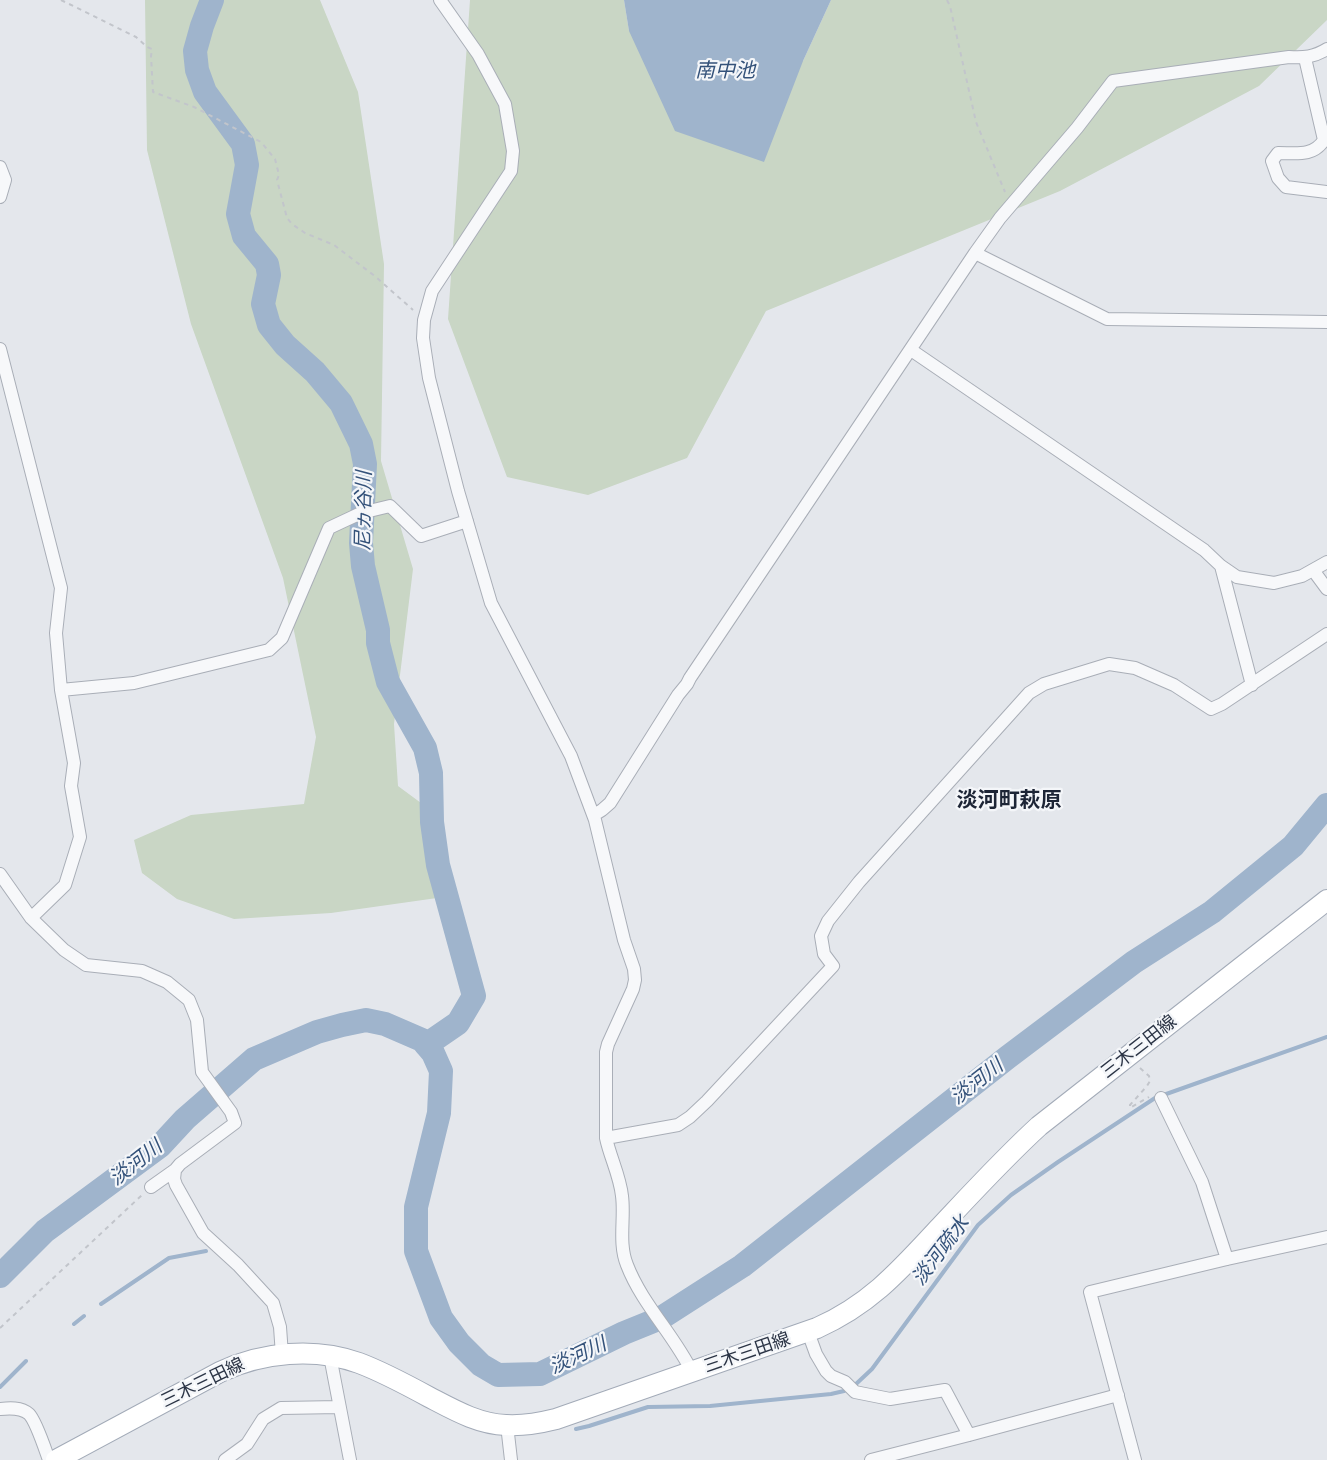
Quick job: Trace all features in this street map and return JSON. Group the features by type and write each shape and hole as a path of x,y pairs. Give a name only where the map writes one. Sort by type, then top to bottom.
{"main road":[{"name":"三木三田線","path":"56,1460 246,1361 309,1354 330,1356 360,1363 469,1417 507,1425 532,1424 556,1419 808,1332 848,1312 884,1286 1031,1133 1327,900"}],"street":[{"path":"440,0 478,54 505,104 513,151 511,171 432,291 424,320 423,338 429,378 491,603 568,748 594,815 624,940 635,974 633,989 606,1052 606,1138 622,1193 624,1258 645,1299 692,1372"},
{"path":"594,815 610,803 678,695 975,253 1113,81 1289,57 1305,58 1327,49"},
{"path":"1305,58 1324,140 1319,148 1307,153 1278,153 1272,161 1278,178 1286,187 1327,192"},
{"path":"0,166 5,180 0,197"},
{"path":"975,253 1107,319 1327,322"},
{"path":"0,349 61,588 56,633 61,690 74,763 71,786 80,837 65,885 31,918"},
{"path":"911,350 1204,550 1237,577 1274,583 1302,576 1327,562"},
{"path":"61,690 134,683 269,650 282,638 329,528 362,513 390,506 421,536 467,521"},
{"path":"1221,566 1252,685"},
{"path":"1313,570 1327,589"},
{"path":"606,1138 678,1125 707,1101 833,966 824,954 821,936 828,921 859,882 1029,693 1044,684 1109,664 1135,668 1174,685 1211,709 1252,685 1327,634"},
{"path":"0,874 31,918 64,950 86,965 142,971 167,982 189,1000 197,1020 202,1072 231,1112 235,1123 152,1187"},
{"path":"1156,1097 1202,1182 1225,1251"},
{"path":"170,1174 174,1177 176,1185 203,1233 238,1265 273,1303 280,1327 278,1356"},
{"path":"1135,1460 1090,1292 1225,1251 1327,1237"},
{"path":"808,1332 816,1354 831,1377 845,1382 850,1388 891,1399 945,1390 969,1435"},
{"path":"330,1356 350,1460"},
{"path":"871,1460 1118,1395"},
{"path":"0,1409 12,1407 28,1414 49,1460"},
{"path":"225,1460 247,1444 263,1419 281,1408 339,1407"},
{"path":"507,1425 511,1460"}],"path":[{"path":"61,0 136,37 152,49 153,92 194,107 261,142 274,159 286,218 305,233 334,245 376,277 424,320"},
{"path":"947,0 976,122 1011,206"},
{"path":"1127,1056 1150,1079 1130,1108 1156,1097"},
{"path":"0,1328 152,1187"}],"green space":[{"path":"145,0 320,0 358,92 384,264 381,461 413,569 394,724 398,786 440,817 437,898 331,913 234,919 177,899 142,873 134,840 191,815 304,804 316,737 283,578 191,324 147,150"},
{"path":"470,0 624,0 629,31 803,61 831,0 1327,0 1327,20 1259,86 1060,191 766,311 687,458 588,495 507,477 448,319"}],"water":[{"name":"南中池","path":"624,0 831,0 803,61 764,162 675,131 629,31"}],"waterway":[{"name":"尼ヵ谷川","path":"212,0 195,51 197,70 205,92 243,144 247,165 238,214 244,236 267,264 269,275 263,304 269,325 285,345 315,372 341,403 361,444 365,464 361,543 363,566 378,630 378,643 388,682 425,748 431,773 432,822 438,865 474,996 458,1023 426,1045"},
{"name":"淡河川","path":"0,1276 45,1231 160,1146 185,1119 254,1059 317,1032 366,1020 385,1024 422,1040 433,1053 441,1071 439,1113 416,1207 416,1251 441,1318 459,1343 481,1365 498,1375 540,1374 624,1333 661,1318 742,1266 1008,1057 1134,962 1212,912 1293,846 1327,805"},
{"name":"淡河疏水","path":"576,1429 648,1407 710,1406 844,1391 856,1384 872,1369 978,1225 1011,1195 1155,1098 1327,1037"},
{"name":"淡河疏水","path":"101,1304 169,1258 206,1251"},
{"name":"淡河疏水","path":"74,1324 84,1316"},
{"name":"淡河疏水","path":"0,1387 26,1361"}],"district":[{"name":"淡河町萩原","path":"1009,801"}]}
